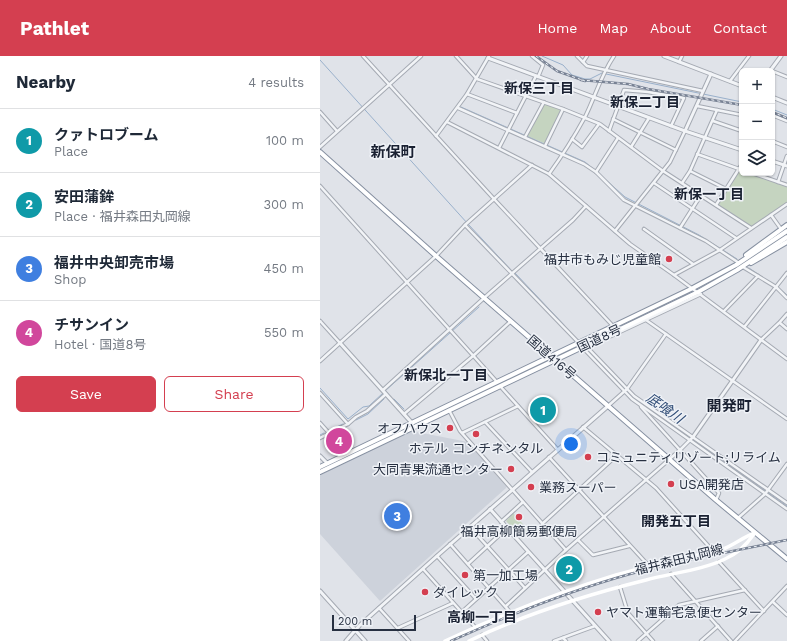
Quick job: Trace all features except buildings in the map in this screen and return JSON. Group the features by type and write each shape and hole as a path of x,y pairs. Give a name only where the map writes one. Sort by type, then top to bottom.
{"highway":[{"name":"国道416号","path":"320,152 484,298 716,500 787,559"},
{"path":"738,263 746,255 787,226"},
{"name":"国道8号","path":"320,472 449,410 578,342 693,288 738,263 787,231"},
{"name":"国道8号","path":"320,467 412,423 584,347 699,293 787,237"},
{"path":"743,266 757,261 787,242"}],"main road":[{"name":"福井森田丸岡線","path":"445,641 510,612 590,583 649,566 728,547 745,536 755,533"},
{"name":"福井森田丸岡線","path":"468,641 573,600 719,562 739,550 755,533"}],"street":[{"path":"363,56 494,200 614,326"},
{"path":"320,147 421,56"},
{"path":"456,56 477,79 564,109 599,124 663,171 751,228"},
{"path":"498,148 543,65 532,56"},
{"path":"577,56 587,66 703,91"},
{"path":"584,62 588,56"},
{"path":"548,174 563,154 584,118 614,56"},
{"path":"664,56 739,85"},
{"path":"679,62 682,56"},
{"path":"730,81 749,56"},
{"path":"773,68 781,56"},
{"path":"436,136 458,108 489,57 618,107 739,149"},
{"path":"775,72 787,77"},
{"path":"614,231 672,159 711,74"},
{"path":"609,131 624,90 684,98 671,126"},
{"path":"467,94 517,113"},
{"path":"775,98 787,103"},
{"path":"525,137 544,102"},
{"path":"697,106 739,114"},
{"path":"458,108 584,164 596,172 624,200 720,250 738,263"},
{"path":"545,146 564,109"},
{"path":"682,183 690,171 717,110"},
{"path":"320,112 337,131"},
{"path":"775,116 787,121"},
{"path":"631,147 649,118"},
{"path":"613,119 676,150"},
{"path":"713,121 739,130"},
{"path":"447,122 548,174 630,244 745,326 787,359"},
{"path":"572,139 582,147 599,124"},
{"path":"596,172 618,138"},
{"path":"775,143 787,147"},
{"path":"697,154 739,168"},
{"path":"778,182 786,165 787,156"},
{"path":"775,161 786,165"},
{"path":"320,361 408,282 436,256 466,224 532,165"},
{"path":"690,171 726,189"},
{"path":"716,205 739,172"},
{"path":"761,176 787,185"},
{"path":"654,183 736,238"},
{"path":"320,186 558,450"},
{"path":"680,228 701,195"},
{"path":"674,275 720,250 787,204"},
{"path":"383,390 484,298 573,220 586,206"},
{"path":"771,215 781,230"},
{"path":"466,224 578,342"},
{"path":"644,229 693,264"},
{"path":"743,266 776,287 787,298"},
{"path":"745,326 787,273"},
{"path":"724,311 758,276"},
{"path":"699,293 646,320 584,347 626,390 719,493 716,500"},
{"path":"506,606 566,550 692,439 761,340 787,314"},
{"path":"646,320 787,419"},
{"path":"320,321 412,423"},
{"path":"404,414 473,356 511,321"},
{"path":"779,323 787,329"},
{"path":"346,641 355,630 450,544 626,390 666,334"},
{"path":"626,390 787,509"},
{"path":"320,393 348,424"},
{"path":"320,438 348,424 356,417 367,411 386,394"},
{"path":"637,403 787,503"},
{"path":"462,433 518,406"},
{"path":"449,410 462,433 566,550"},
{"path":"485,422 532,472"},
{"path":"320,423 329,433"},
{"path":"583,427 656,488 713,551"},
{"path":"542,524 617,455"},
{"path":"320,456 327,463"},
{"path":"549,457 629,546 649,566"},
{"path":"738,518 769,490 787,464"},
{"path":"502,522 523,502"},
{"path":"490,509 609,641"},
{"path":"470,527 525,588"},
{"path":"468,564 507,528"},
{"path":"578,540 593,555 629,546"},
{"path":"450,544 510,612"},
{"path":"462,612 528,552"},
{"path":"437,556 476,599"},
{"path":"719,562 764,611"},
{"path":"423,569 476,627"},
{"path":"671,574 731,641"},
{"path":"736,641 787,586"},
{"path":"620,587 628,612 653,641"},
{"path":"638,641 678,605 745,590"},
{"path":"320,591 365,641"},
{"path":"773,602 787,615"},
{"path":"398,628 454,603"},
{"path":"379,608 409,641"},
{"path":"554,641 595,626"},
{"path":"701,641 718,626"},
{"path":"482,635 487,641"},
{"path":"563,638 566,641"}],"shaded area":[{"path":"412,431 468,442 507,486 380,601 320,534 320,475"}],"green space":[{"path":"544,102 563,109 546,144 527,136"},
{"path":"739,169 739,176 761,176 787,185 787,204 751,228 716,205"},
{"path":"513,513 530,532 522,539 506,521"}],"waterway":[{"path":"542,56 563,65 572,75 585,79 590,79 602,73"},
{"path":"320,60 512,271"},
{"path":"606,74 739,101"},
{"path":"461,107 585,162 625,197 699,235 737,259"},
{"path":"775,110 787,115"},
{"path":"749,268 771,283"},
{"path":"515,273 565,326"},
{"path":"777,287 787,295"},
{"path":"385,391 479,307"},
{"name":"底喰川","path":"585,348 632,397 787,506"},
{"path":"320,388 348,419 363,407 369,406 383,393"},
{"path":"356,420 368,414 384,399"},
{"path":"394,399 404,409"},
{"path":"330,430 343,424"},
{"path":"320,435 324,433"}],"railway":[{"path":"536,56 557,71 585,81"},
{"path":"581,80 628,84 648,89 739,104"},
{"path":"775,113 787,118"},
{"path":"451,641 539,604 630,574 669,564 787,540"}],"place":[{"name":"福井市もみじ児童館","path":"669,259"},
{"name":"クァトロブーム","path":"543,410"},
{"name":"オフハウス","path":"450,428"},
{"name":"ホテル コンチネンタル","path":"476,434"},
{"name":"チサンイン","path":"339,441"},
{"name":"コミュニティリゾート;リライム","path":"588,457"},
{"name":"大同青果流通センター","path":"511,469"},
{"name":"USA開発店","path":"671,484"},
{"name":"業務スーパー","path":"531,487"},
{"name":"福井中央卸売市場","path":"397,516"},
{"name":"福井高柳簡易郵便局","path":"519,517"},
{"name":"安田蒲鉾","path":"569,569"},
{"name":"第一加工場","path":"465,575"},
{"name":"ダイレック","path":"425,592"},
{"name":"ヤマト運輸宅急便センター","path":"598,612"}],"district":[{"name":"新保三丁目","path":"539,88"},
{"name":"新保二丁目","path":"645,102"},
{"name":"新保町","path":"393,152"},
{"name":"新保一丁目","path":"709,194"},
{"name":"新保北一丁目","path":"446,375"},
{"name":"開発町","path":"729,406"},
{"name":"開発五丁目","path":"676,521"},
{"name":"高柳一丁目","path":"482,617"}]}
